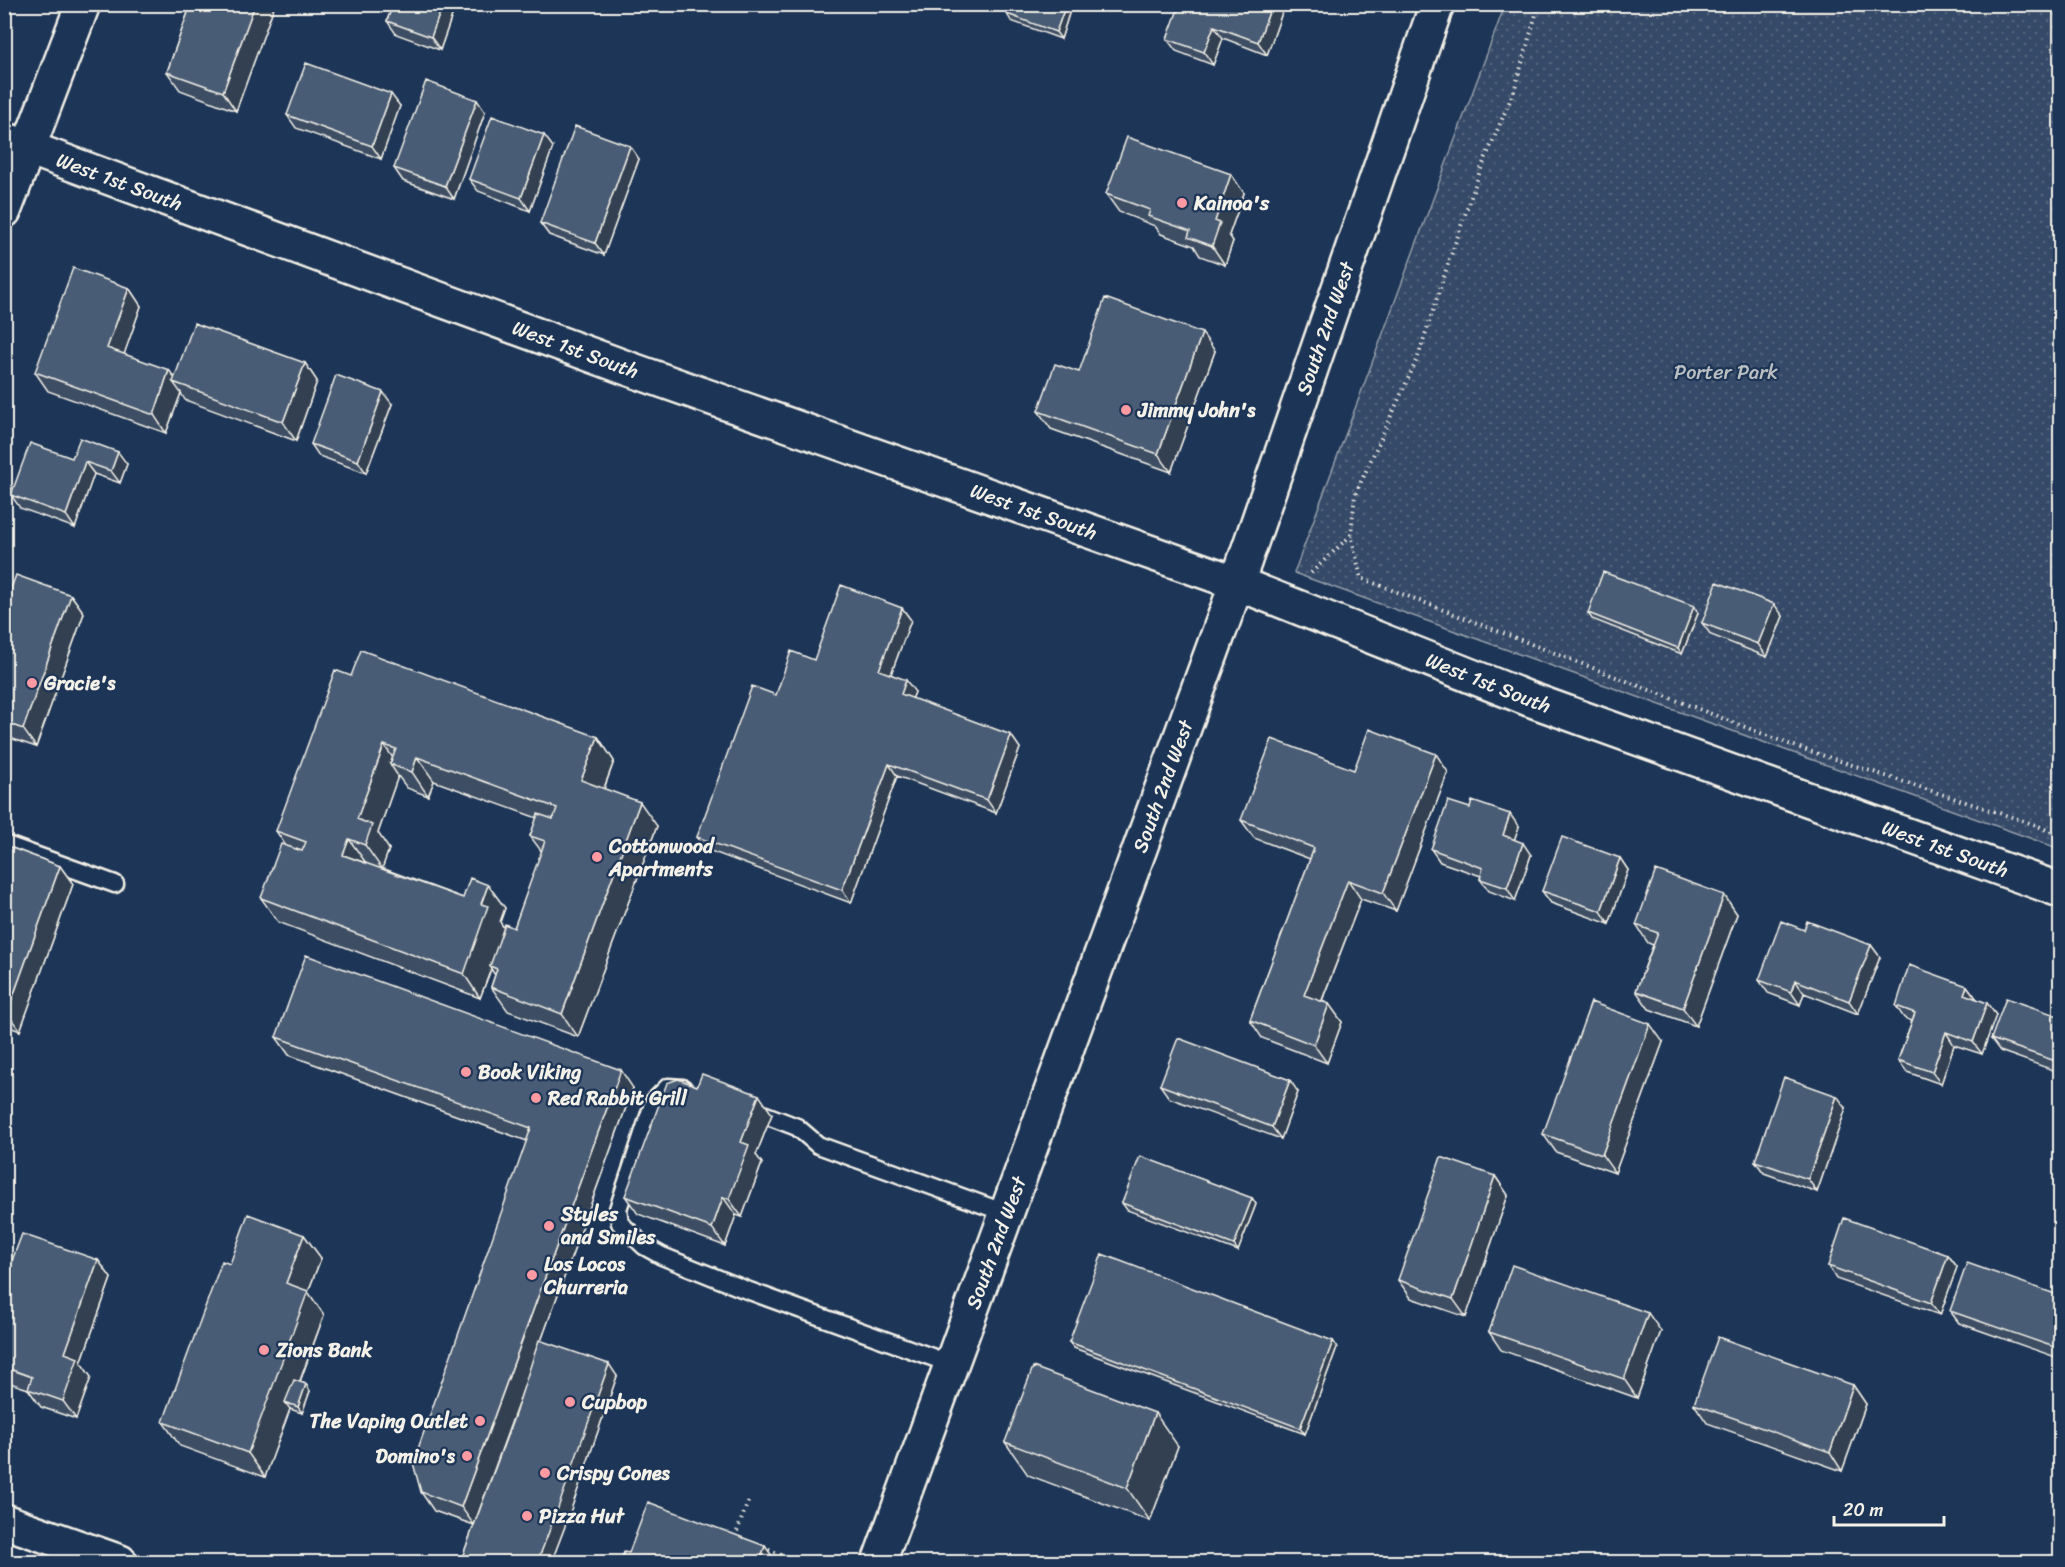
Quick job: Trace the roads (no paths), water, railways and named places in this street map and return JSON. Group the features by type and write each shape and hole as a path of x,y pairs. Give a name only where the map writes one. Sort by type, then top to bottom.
{"street":[{"path":"4,211 16,143 83,4"},
{"name":"South 2nd West","path":"879,1563 1237,583 1437,4"},
{"name":"West 1st South","path":"16,143 624,367 1237,583 1529,699 2061,890"},
{"path":"4,1521 120,1563"}],"lane":[{"path":"4,844 115,884"},
{"path":"703,1092 692,1088 668,1087 654,1101 618,1209 620,1223 644,1246 663,1256 951,1364"},
{"path":"734,1103 797,1127 818,1146 1006,1213"}],"railway":[{"path":"2045,1562 2060,1550"}],"place":[{"name":"Kainoa's","path":"1182,203"},
{"name":"Jimmy John's","path":"1126,410"},
{"name":"Gracie's","path":"32,683"},
{"name":"Cottonwood Apartments","path":"597,857"},
{"name":"Book Viking","path":"466,1072"},
{"name":"Red Rabbit Grill","path":"536,1098"},
{"name":"Styles and Smiles","path":"549,1226"},
{"name":"Los Locos Churreria","path":"532,1275"},
{"name":"Zions Bank","path":"264,1350"},
{"name":"Cupbop","path":"570,1402"},
{"name":"The Vaping Outlet","path":"480,1421"},
{"name":"Domino's","path":"467,1456"},
{"name":"Crispy Cones","path":"545,1473"},
{"name":"Pizza Hut","path":"527,1516"}],"park label":[{"name":"Porter Park","path":"1726,372"}]}
